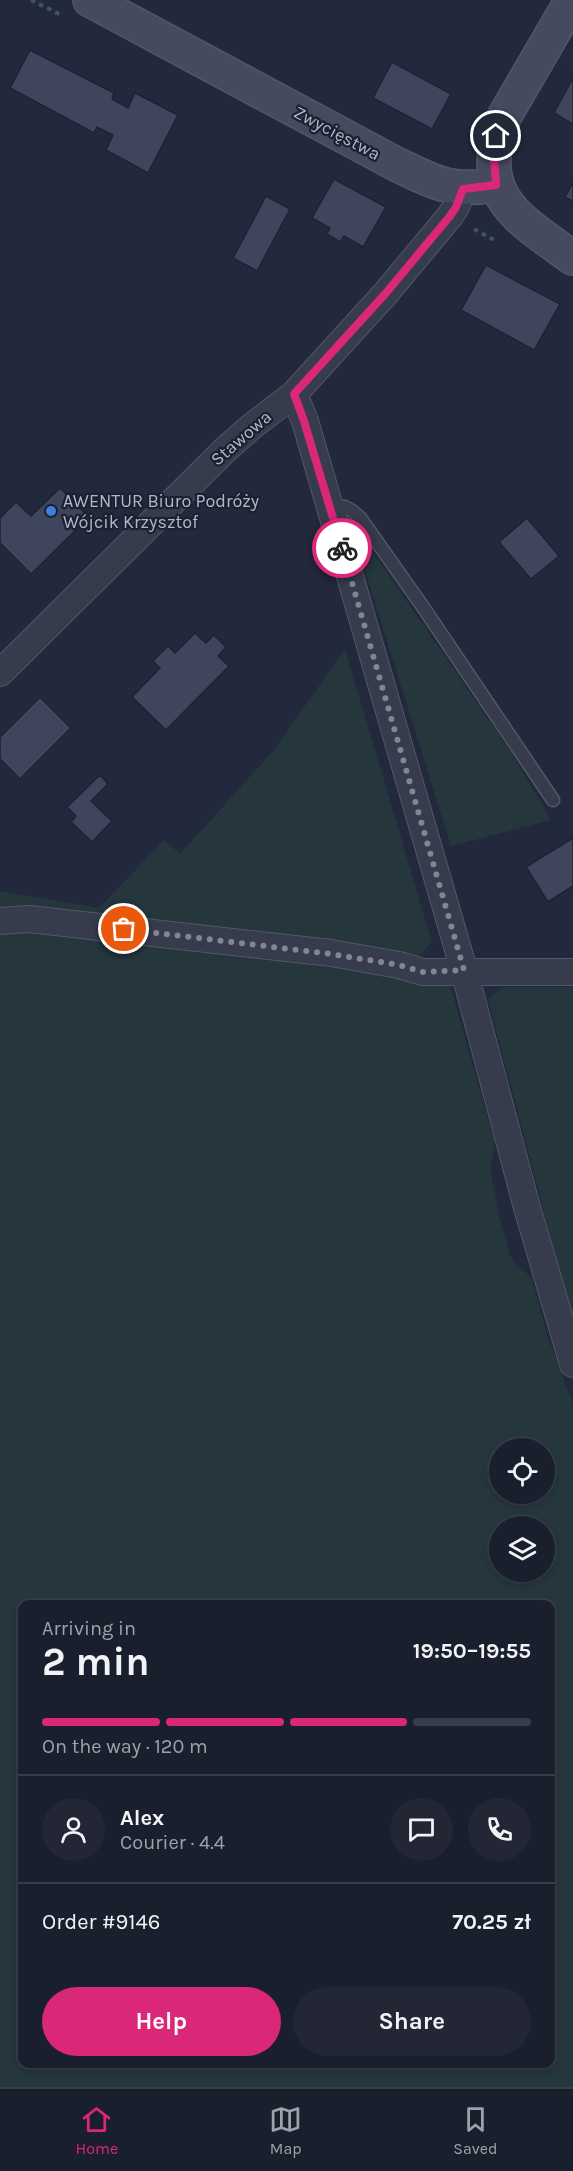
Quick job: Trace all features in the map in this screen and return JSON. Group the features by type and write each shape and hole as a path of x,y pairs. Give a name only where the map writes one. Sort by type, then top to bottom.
{"main road":[{"name":"Zwycięstwa","path":"90,0 396,164 440,185 463,189 496,185"},
{"path":"572,0 504,117 496,136 494,156 496,185 508,207 525,224 573,258"}],"street":[{"name":"Stawowa","path":"0,674 225,450 294,394 386,293 450,216 463,189"},
{"path":"294,394 330,506 464,970 526,1204 573,1364"},
{"path":"0,921 29,919 296,949 399,965 423,972 464,970 573,972"}],"lane":[{"path":"330,506 342,505 351,508 361,519 553,800"}],"shaded area":[{"path":"366,542 510,751 551,820 451,846 357,545"},
{"path":"345,649 432,942 419,956 31,909 0,911 0,891 99,908 164,840 180,854 273,751"},
{"path":"0,929 54,930 450,984 494,1140 490,1167 499,1215 510,1255 516,1264 532,1278 547,1335 573,1403 573,2087 0,2087"},
{"path":"503,987 573,987 573,1322 488,999"}],"building":[{"path":"30,50 114,93 112,99 128,108 135,93 178,115 148,173 106,150 113,135 97,127 94,133 10,88"},
{"path":"392,62 451,94 432,129 373,98"},
{"path":"573,81 573,124 554,113"},
{"path":"334,179 386,207 363,247 344,236 340,242 327,234 330,228 312,218"},
{"path":"573,183 573,201 565,197"},
{"path":"266,196 290,209 257,271 233,258"},
{"path":"486,265 560,304 534,350 461,310"},
{"path":"60,488 89,517 31,574 0,543 0,518 16,502 31,516"},
{"path":"527,518 559,556 531,579 499,542"},
{"path":"195,633 206,643 214,635 226,647 218,656 229,666 166,730 132,697 160,668 153,661 168,646 175,653"},
{"path":"40,697 71,728 20,779 0,759 0,737"},
{"path":"100,775 108,784 91,801 112,821 92,842 71,822 76,816 67,807"},
{"path":"573,838 573,886 548,902 526,867"}],"way so far":[{"path":"124,929 331,954 399,965 423,972 464,970 342,548"}],"place":[{"name":"AWENTUR Biuro Podróży Wójcik Krzysztof","path":"51,511"}],"route":[{"path":"342,548 294,394 386,293 450,216 463,189 496,185 494,156 496,136"}]}
